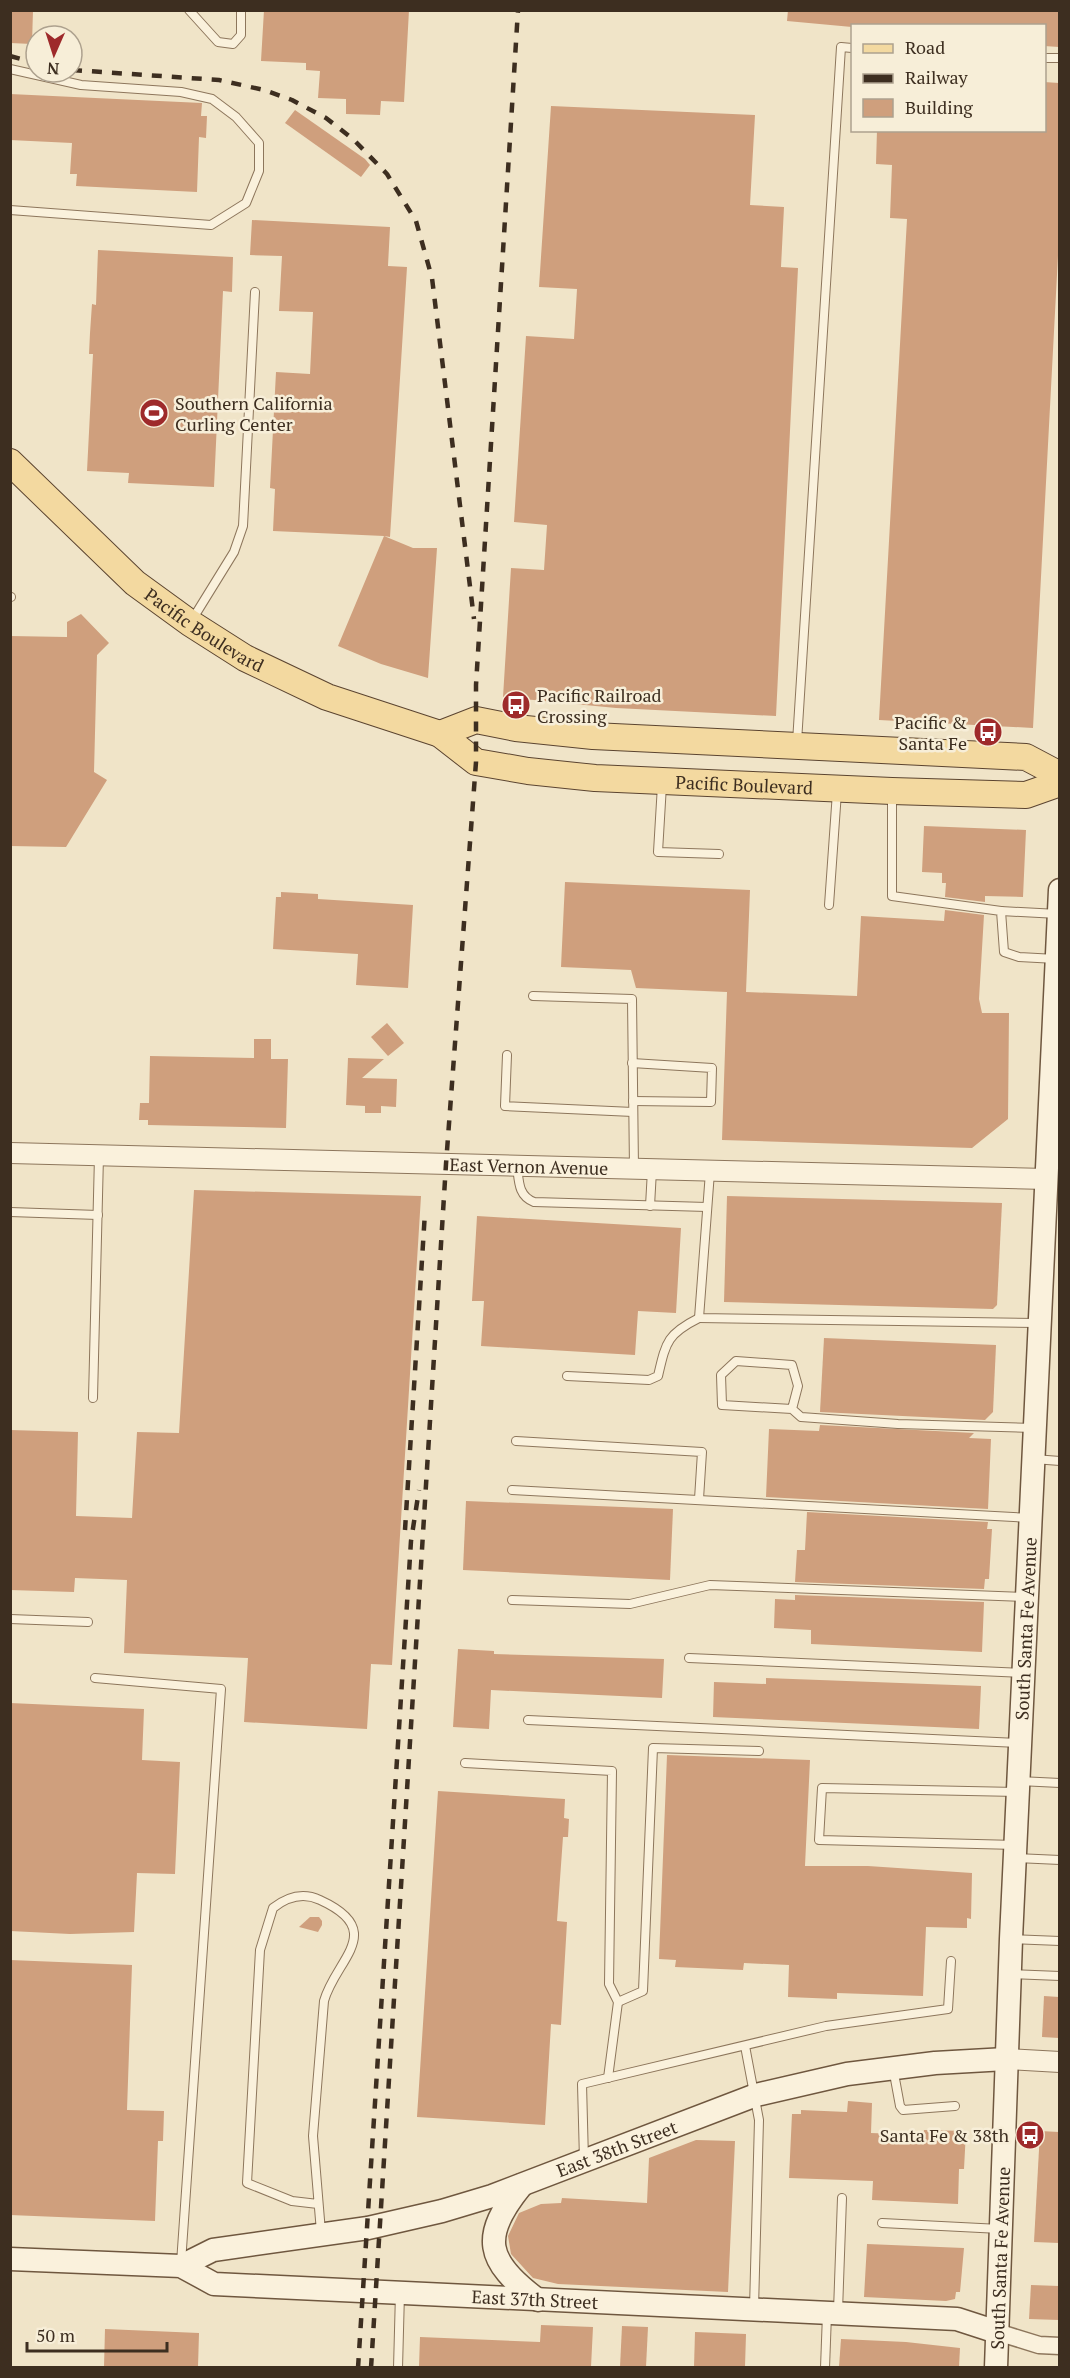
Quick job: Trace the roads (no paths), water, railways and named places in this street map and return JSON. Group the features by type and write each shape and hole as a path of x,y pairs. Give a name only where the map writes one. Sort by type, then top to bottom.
{"main road":[{"name":"Pacific Boulevard","path":"10,462 90,542 135,583 190,622 246,657 327,697 440,734 476,762 528,771 662,781 892,791 1026,795 1059,783"},
{"path":"440,734 476,720 516,728 581,735 1026,757 1059,775"},
{"name":"South Santa Fe Avenue","path":"996,2367 1009,1974 1059,890"},
{"name":"East 38th Street","path":"181,2266 213,2250 322,2236 442,2211 523,2184 756,2095 847,2074 1006,2059"},
{"path":"523,2184 502,2209 494,2237 496,2252 508,2276 538,2300"},
{"name":"East 37th Street","path":"10,2259 181,2266 214,2284 957,2319 997,2332"}],"street":[{"name":"East Vernon Avenue","path":"10,1153 1046,1179"},
{"name":"East 38th Street","path":"1006,2059 1059,2062"},
{"name":"East 37th Street","path":"997,2332 1039,2345 1059,2346"}],"lane":[{"path":"189,10 218,42 233,44 241,36 242,10"},
{"path":"797,746 841,47 851,48"},
{"path":"10,69 81,85 181,92 212,99 236,117 259,144 259,171 246,202 211,225 10,210"},
{"path":"190,622 234,552 243,526 255,292"},
{"path":"662,781 658,852 719,854"},
{"path":"829,905 837,788"},
{"path":"892,791 890,823 892,896 1002,911 1058,914"},
{"path":"1002,911 1004,952 1018,957 1056,959"},
{"path":"533,996 632,999 633,1112 650,1206"},
{"path":"507,1055 505,1106 633,1112"},
{"path":"632,1063 712,1068 711,1102 633,1101"},
{"path":"93,1398 99,1155"},
{"path":"517,1166 520,1188 528,1200 534,1202 707,1207"},
{"path":"699,1318 710,1171"},
{"path":"10,1212 98,1215"},
{"path":"567,1376 649,1380 658,1376 668,1343 677,1329 699,1318 1039,1323"},
{"path":"792,1409 798,1386 792,1365 736,1361 721,1375 722,1405 792,1409 801,1417 898,1424 1035,1428"},
{"path":"516,1441 702,1452 699,1499"},
{"path":"1034,1460 1059,1461"},
{"path":"512,1490 1030,1518"},
{"path":"512,1600 630,1604 710,1585 1026,1597"},
{"path":"10,1619 88,1622"},
{"path":"689,1658 1023,1673"},
{"path":"95,1678 221,1689 181,2266"},
{"path":"528,1720 1020,1743"},
{"path":"618,2002 643,1991 653,1748 759,1751"},
{"path":"465,1763 612,1771 609,1984 618,2002 608,2078"},
{"path":"1059,1783 1018,1787 822,1788 819,1840 1016,1852 1059,1860"},
{"path":"318,2204 292,2201 247,2182 260,1950 273,1908 292,1897 305,1896 332,1906 346,1918 354,1940 353,1949 326,1992 324,2001 313,2127 322,2236"},
{"path":"1011,1939 1059,1941"},
{"path":"584,2160 582,2084 826,2026 948,2009 951,1960"},
{"path":"1009,1974 1059,1976"},
{"path":"745,2046 756,2095 759,2144 754,2310"},
{"path":"893,2068 900,2106 903,2110 955,2106"},
{"path":"825,2367 833,2314 842,2198"},
{"path":"882,2223 1000,2229"},
{"path":"398,2367 400,2293"}],"railway":[{"path":"371,2368 446,1164 476,762 476,685 518,10"},
{"path":"10,56 24,60"},
{"path":"84,71 219,80 264,90 292,100 326,118 353,139 387,174 416,221 432,278 474,619"},
{"path":"405,1530 425,1212"},
{"path":"358,2368 411,1541 419,1490"}],"place":[{"name":"Southern California Curling Center","path":"154,413"},
{"name":"Pacific Railroad Crossing","path":"516,705"},
{"name":"Pacific & Santa Fe","path":"988,732"},
{"name":"Santa Fe & 38th","path":"1030,2135"}]}
